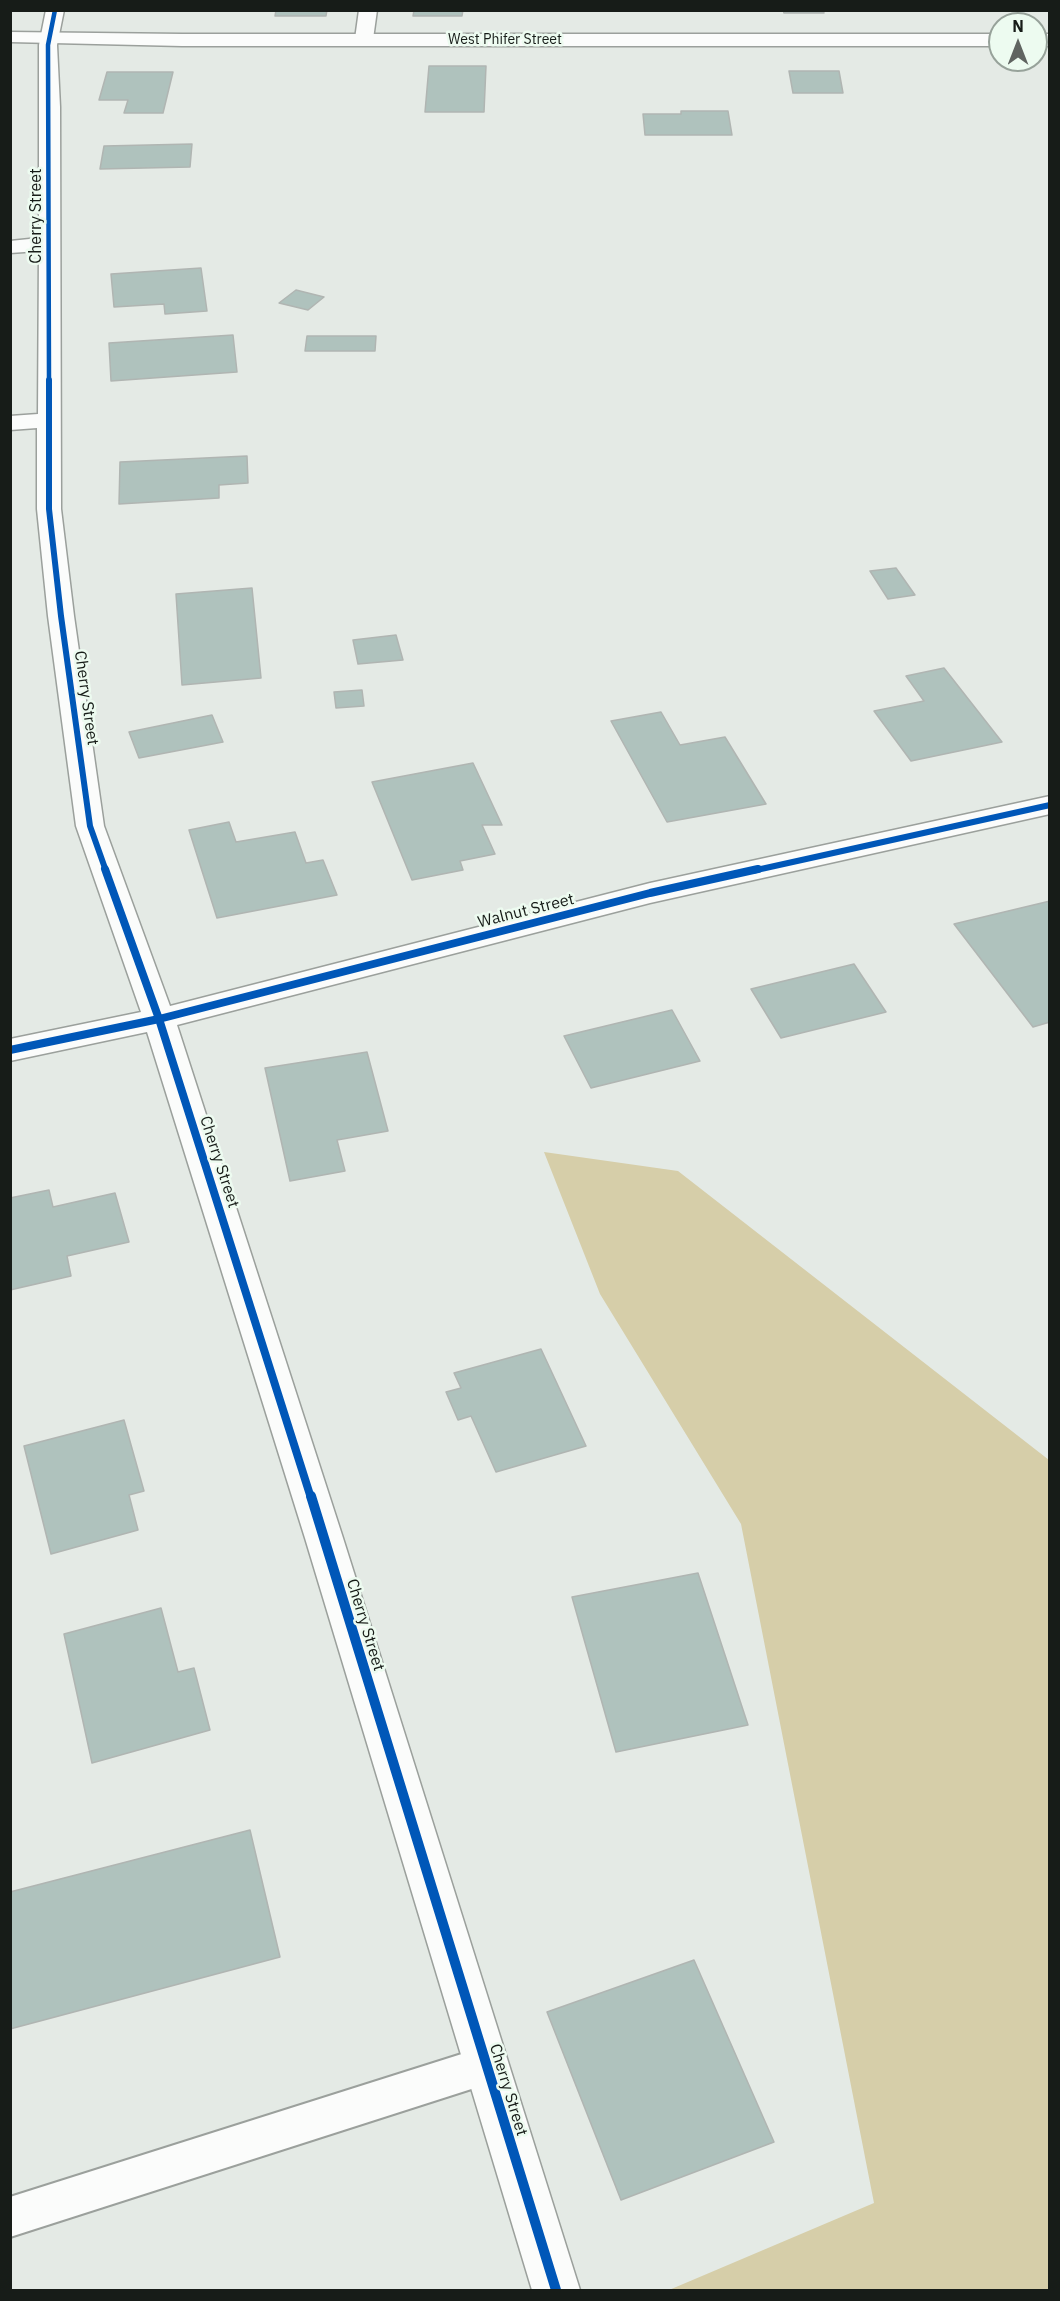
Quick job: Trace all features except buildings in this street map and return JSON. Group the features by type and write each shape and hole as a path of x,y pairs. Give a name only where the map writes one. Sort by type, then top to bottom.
{"street":[{"path":"364,39 368,10"},
{"name":"West Phifer Street","path":"10,37 52,24 364,39 988,40"},
{"name":"Cherry Street","path":"52,24 49,244 51,519 61,616 90,826 159,1019 324,1538 556,2290"},
{"path":"10,247 49,244"},
{"path":"10,423 50,420"},
{"name":"Walnut Street","path":"10,1050 159,1019 650,893 1050,805"}],"lane":[{"path":"10,2217 487,2065"}],"shaded area":[{"path":"544,1152 678,1171 1049,1460 1049,2290 669,2290 874,2203 741,1524 600,1294"}],"cycle path":[{"path":"55,10 48,45 50,107 49,509 61,616 90,826 159,1019 324,1538 556,2290"},
{"path":"10,1050 159,1019 650,893 1050,805"}]}
